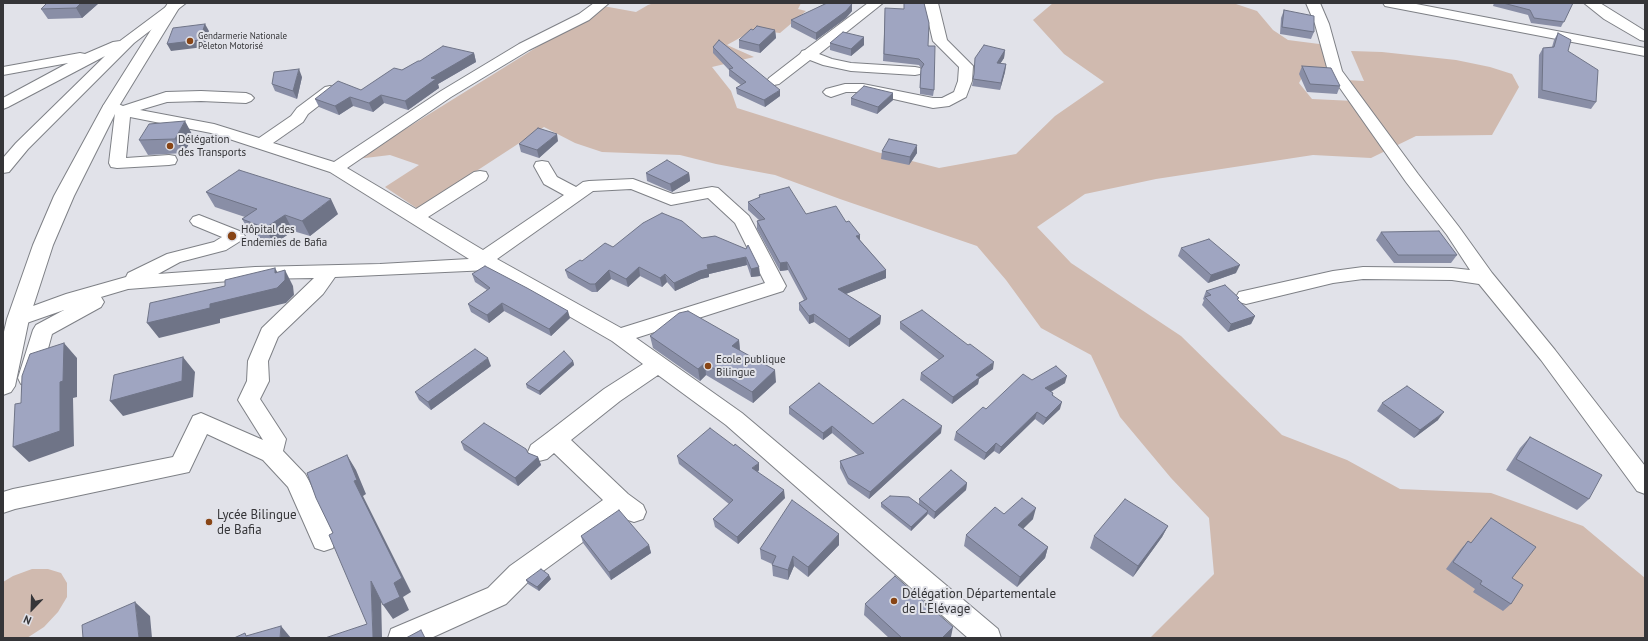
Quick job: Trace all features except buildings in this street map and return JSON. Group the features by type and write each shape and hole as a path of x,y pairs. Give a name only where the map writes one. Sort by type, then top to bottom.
{"main road":[{"path":"3,386 18,319 43,245 64,196 117,109 176,4"}],"street":[{"path":"336,168 446,94 524,47 584,17 602,3"},
{"path":"774,81 807,54 876,3"},
{"path":"831,92 845,88 863,88 933,103 944,103 961,94 965,81 966,66 940,41 931,3"},
{"path":"1313,3 1322,24 1335,71 1412,178 1453,231 1485,278 1548,356 1645,484"},
{"path":"1390,3 1645,52"},
{"path":"1591,3 1609,16 1645,37"},
{"path":"3,168 22,146 129,40 176,4"},
{"path":"3,104 95,55 129,40"},
{"path":"807,54 828,62 851,67 915,71"},
{"path":"3,71 95,55"},
{"path":"262,143 297,119 302,111 330,90"},
{"path":"117,109 133,107 166,97 201,96 246,98"},
{"path":"117,109 214,129 262,143 336,168 488,262 619,336 734,419 988,638"},
{"path":"117,109 117,163 169,160"},
{"path":"542,166 550,180 558,186 570,191 574,196"},
{"path":"416,217 480,176"},
{"path":"18,319 73,299 127,283 255,273 330,271 488,262 589,186 633,184 671,200 712,192 743,220 776,286 619,336"},
{"path":"27,384 43,330 174,258 220,246 236,236 199,221"},
{"path":"271,453 275,439 249,400 258,381 258,361 269,333 316,289 330,271"},
{"path":"1246,297 1333,277 1363,272 1444,274 1485,278"},
{"path":"401,638 496,596 519,574 627,506 547,445 612,395 658,364"},
{"path":"3,503 13,499 181,465 201,422 271,453 297,481 324,540"}],"shaded area":[{"path":"654,3 801,3 798,9 806,11 780,33 754,30 727,45 754,57 712,67 731,91 737,108 877,152 939,168 1016,154 1055,116 1104,82 1064,54 1033,20 1053,3 1233,3 1257,11 1273,30 1288,40 1327,45 1335,71 1307,69 1299,83 1312,99 1354,101 1346,80 1364,81 1351,51 1382,52 1456,60 1490,67 1512,74 1519,87 1492,135 1416,136 1371,158 1313,155 1156,179 1085,194 1037,227 1071,263 1181,336 1282,435 1347,460 1400,489 1491,493 1583,526 1645,578 1645,638 1150,638 1214,574 1209,518 1171,478 1120,417 1091,355 1041,328 1006,280 977,246 775,175 716,164 680,155 602,152 575,143 544,127 418,209 385,187 419,165 390,155 357,159 603,6 636,12"},
{"path":"32,569 48,569 61,573 67,583 67,597 58,612 44,627 27,638 3,638 3,582 13,576"}],"place":[{"name":"Gendarmerie Nationale Peleton Motorisé","path":"190,41"},
{"name":"Délégation des Transports","path":"170,146"},
{"name":"Hôpital des Endemies de Bafia","path":"232,236"},
{"name":"Ecole publique Bilingue","path":"708,366"},
{"name":"Lycée Bilingue de Bafia","path":"209,522"},
{"name":"Délégation Départementale de L'Elévage","path":"894,601"}]}
